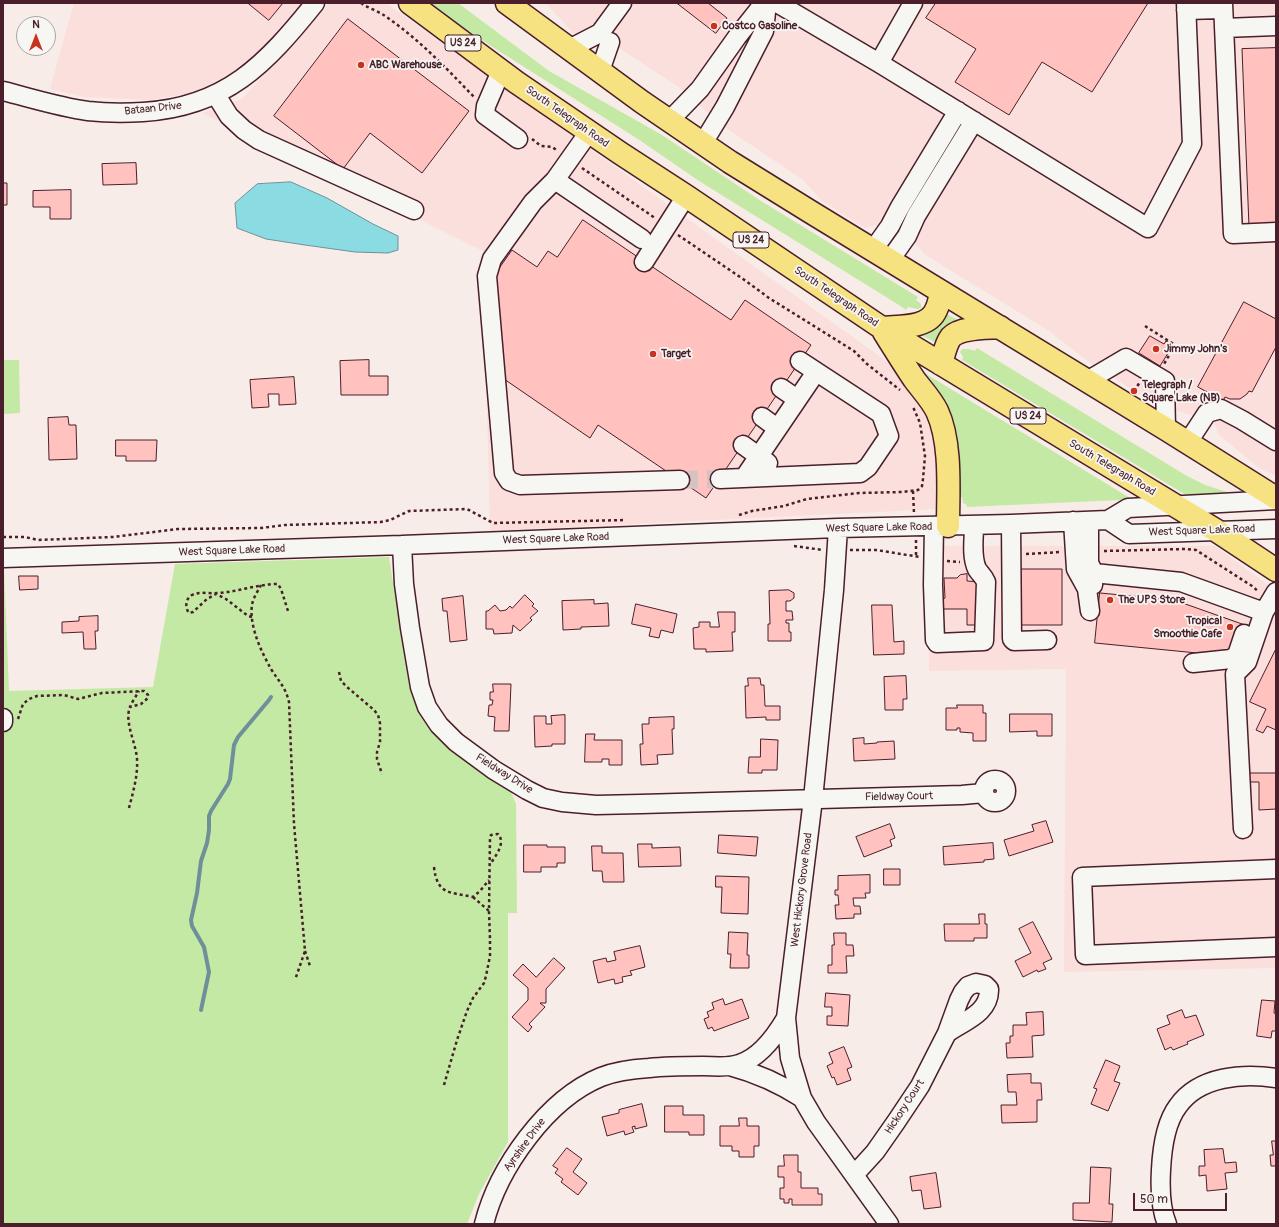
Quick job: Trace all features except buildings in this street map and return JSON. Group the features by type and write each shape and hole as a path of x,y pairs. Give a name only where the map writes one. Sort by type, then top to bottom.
{"highway":[{"name":"South Telegraph Road","path":"410,3 501,71 589,132 882,328 1217,531 1276,570"},
{"path":"507,3 600,71 752,176 1188,442 1276,499"},
{"path":"941,292 936,311 932,317 926,321 916,325 882,328 915,380 937,411 942,424 947,458 941,526"},
{"path":"941,364 947,344 958,332 1000,327"}],"street":[{"name":"Bataan Drive","path":"3,91 62,106 89,111 117,113 166,110 199,102 216,95 242,79 289,36 316,3"},
{"path":"670,120 700,89 737,37 764,3"},
{"path":"703,143 725,107 764,31 768,3"},
{"path":"777,3 879,63 1148,228 1192,144 1186,7 1223,6 1233,234 1276,232"},
{"path":"879,63 913,3"},
{"path":"569,49 600,33 613,19"},
{"path":"600,71 613,19"},
{"path":"1224,28 1276,26"},
{"path":"501,71 486,106 485,115 518,139"},
{"path":"216,95 229,116 244,130 259,140 414,210"},
{"path":"881,255 890,226 900,207 958,111"},
{"path":"881,255 907,236 916,216 974,121"},
{"path":"589,132 555,180 533,202 492,259 487,276 504,472 509,481 520,485 680,480"},
{"path":"934,150 950,159"},
{"path":"555,180 642,239"},
{"path":"644,262 686,196"},
{"path":"900,207 916,216"},
{"path":"1087,381 1126,358 1163,375 1166,429"},
{"path":"720,479 860,473 868,467 889,436 881,414 800,361"},
{"path":"744,478 816,372"},
{"path":"781,388 797,399"},
{"path":"1188,442 1208,413 1222,409 1276,441"},
{"path":"762,417 777,428"},
{"path":"743,445 787,476"},
{"name":"West Square Lake Road","path":"3,558 402,545 838,528 974,526 1108,520 1128,508 1276,499"},
{"name":"West Square Lake Road","path":"1108,520 1130,534 1276,529"},
{"path":"1081,521 1089,563 1094,573 1090,611 1087,589 1076,569 1081,521"},
{"path":"1011,524 1012,639 1014,641 1047,640"},
{"path":"941,526 933,585 935,640 937,643 984,641 986,582 984,576 978,570 974,561 974,526"},
{"name":"West Hickory Grove Road","path":"838,528 834,590 813,799 786,1018 790,1058 802,1098 816,1122 889,1224"},
{"name":"Fieldway Drive","path":"402,545 404,584 410,628 420,687 427,707 439,725 456,742 512,782 544,798 580,804 641,804 813,799"},
{"path":"1094,573 1181,582 1264,601"},
{"path":"1235,674 1193,663 1231,659 1237,655 1264,601"},
{"path":"1235,674 1248,662 1264,601"},
{"path":"1235,674 1243,829"},
{"name":"Fieldway Court","path":"813,799 962,795 984,793"},
{"path":"1276,869 1082,877 1085,954 1276,947"},
{"name":"Ayrshire Drive","path":"484,1224 492,1197 506,1170 518,1152 536,1128 551,1112 567,1097 584,1085 602,1077 628,1070 672,1067 730,1066 740,1064 754,1055 771,1040 786,1018"},
{"name":"Hickory Court","path":"854,1175 875,1152 920,1086 947,1033"},
{"name":"Ayrshire Drive","path":"730,1066 766,1078 785,1087 802,1098"},
{"path":"1166,1224 1161,1200 1161,1165 1166,1133 1177,1106 1191,1093 1211,1082 1235,1076 1263,1076 1276,1078"}],"path":[{"path":"361,3 384,15 397,25 433,56 477,100"},
{"path":"583,169 658,220"},
{"path":"676,234 769,298 854,351 904,395"},
{"path":"1145,326 1175,345 1163,375"},
{"path":"1134,391 1142,380"},
{"path":"733,516 752,511 784,506 807,499 859,493 913,492 918,490 922,486 925,470 925,456 920,423 911,405"},
{"path":"913,492 914,508"},
{"path":"3,537 25,537 38,540 113,537 178,529 261,528 285,525 382,522 409,511 467,509 493,523 634,520"},
{"path":"916,548 916,556"},
{"path":"1099,552 1185,549 1196,550 1252,586 1264,601"},
{"path":"847,550 876,550 922,557"},
{"path":"1024,555 1065,552"},
{"path":"942,560 966,562"},
{"path":"252,617 248,616 226,598 216,594 202,592 192,595 186,604 186,609 189,613 193,612 207,599 216,594 261,585 278,584 288,611"},
{"path":"261,585 252,604 252,617 261,649 272,670 284,687 288,702 294,824 305,951 310,966"},
{"path":"338,672 341,681 346,687 378,715 380,723 380,742 377,752 377,759 382,774"},
{"path":"129,808 137,771 137,757 129,726 128,713 139,691"},
{"path":"8,722 23,704 29,699 37,696 64,695 78,699 102,693 139,691 144,691 148,695 148,698 141,704 130,707"},
{"path":"444,1085 457,1040 468,1010 473,998 484,984 486,976 490,956 490,838 491,835 498,834 500,836 501,844 491,863"},
{"path":"434,867 435,878 442,889 473,897 489,912"},
{"path":"473,897 489,880"},
{"path":"295,980 305,951"}],"shaded area":[{"path":"74,3 303,3 268,46 235,74 197,92 150,100 84,97 50,89"},
{"path":"329,3 386,3 888,362 921,397 937,436 938,509 490,531 483,251 202,113 242,99"},
{"path":"546,3 1276,3 1276,476 1259,468 1218,434 1215,424 1157,405 1093,365 1049,331 924,254 919,247 882,224 865,228 822,201 803,180 726,128 677,86 619,48 575,35"},
{"path":"927,546 1215,546 1276,591 1276,968 1064,972 1066,669 929,671"}],"green space":[{"path":"429,3 458,3 549,71 662,135 761,201 918,297 916,300 921,304 921,308 918,309 908,307 906,310 699,181 638,139 491,46"},
{"path":"945,313 957,321 943,329 935,342 923,336 940,324"},
{"path":"977,348 1187,476 1205,485 1227,492 1227,494 1186,495 962,360 963,357 960,352 962,349 975,351"},
{"path":"3,360 19,360 20,413 3,414"},
{"path":"914,367 1130,498 1120,500 967,507 966,504 963,503 962,497 959,497 958,454 953,422 949,413"},
{"path":"389,557 409,685 417,707 425,720 509,787 516,804 517,913 508,913 508,1142 479,1194 467,1224 3,1224 3,569 9,691 153,687 175,564"}],"water":[{"path":"291,182 327,198 373,224 398,236 398,250 388,253 355,252 266,239 237,228 235,203 257,184"}],"waterway":[{"path":"201,1010 209,972 204,947 192,926 191,920 197,893 201,861 207,843 209,816 230,779 234,745 238,737 271,697"}],"tunnel":[{"path":"680,480 720,479"}],"place":[{"name":"Costco Gasoline","path":"714,26"},
{"name":"ABC Warehouse","path":"361,65"},
{"name":"Jimmy John's","path":"1156,349"},
{"name":"Target","path":"653,354"},
{"name":"Telegraph / Square Lake (NB)","path":"1134,391"},
{"name":"The UPS Store","path":"1110,600"},
{"name":"Tropical Smoothie Cafe","path":"1230,627"}]}
